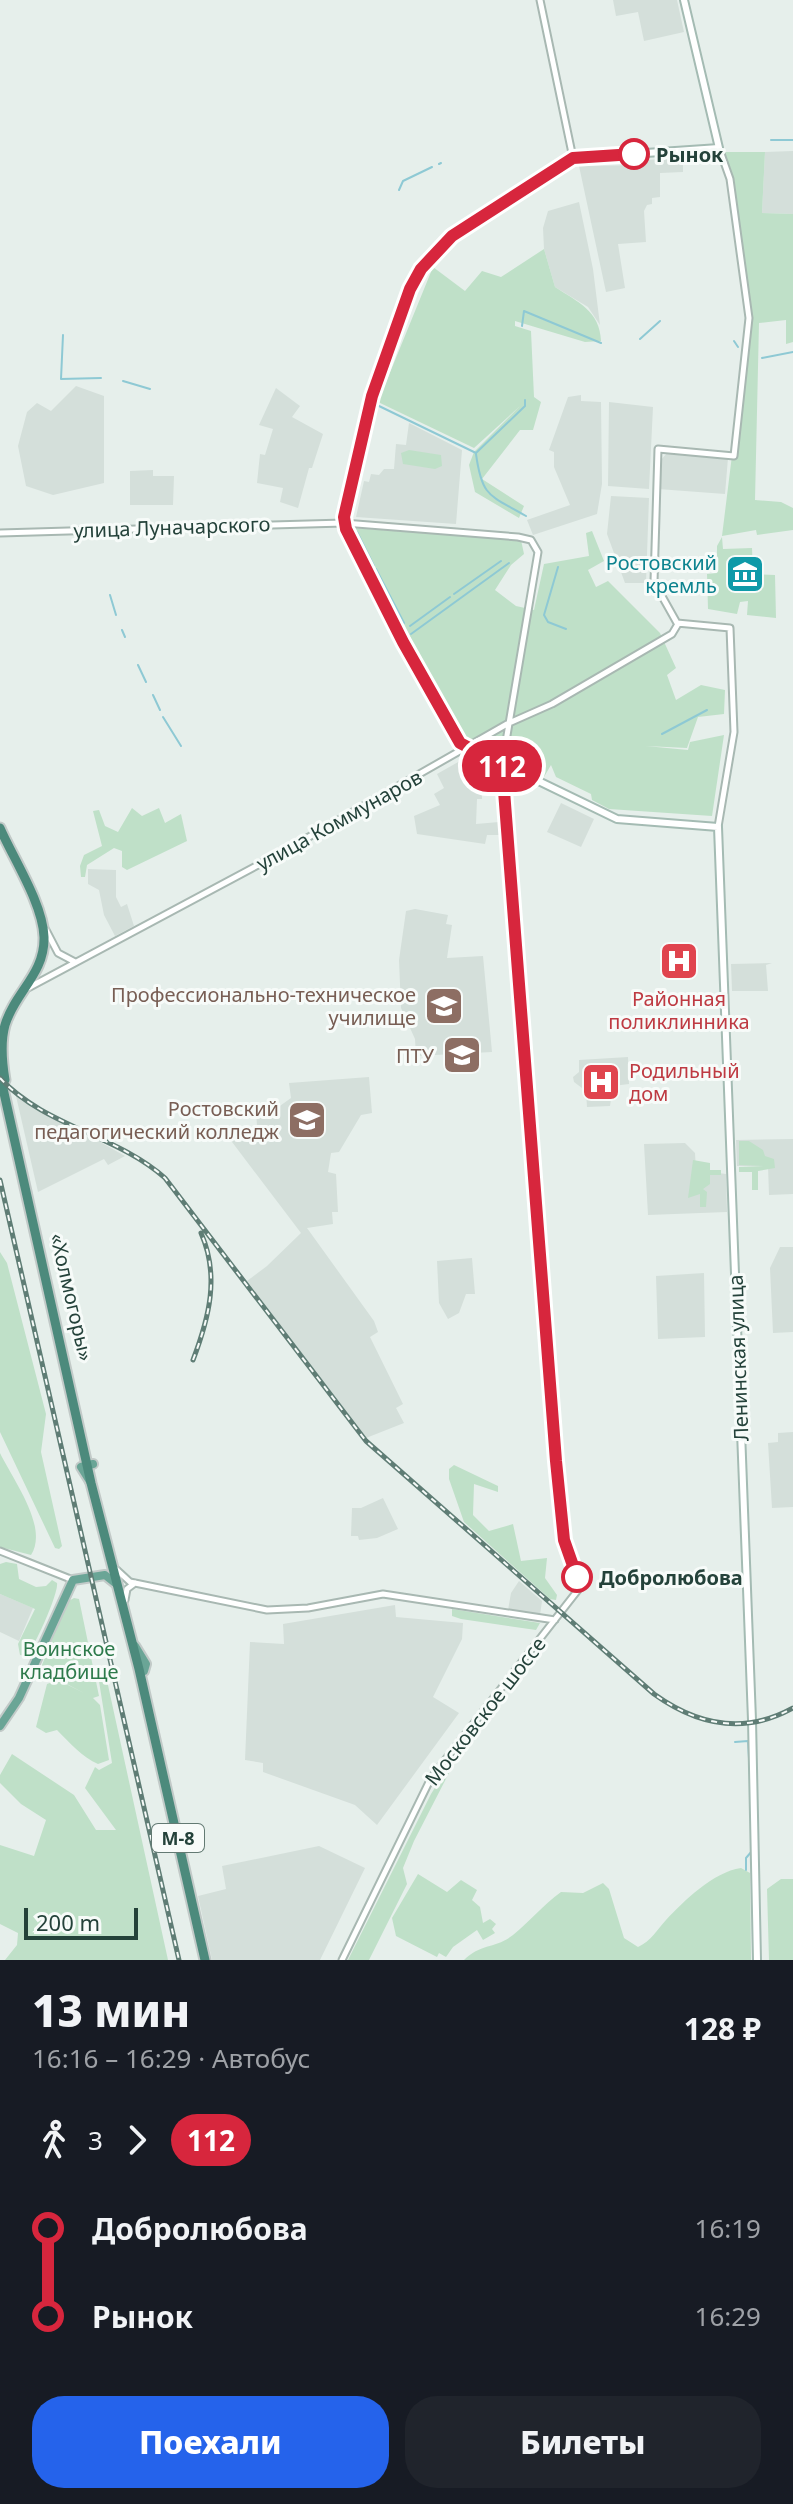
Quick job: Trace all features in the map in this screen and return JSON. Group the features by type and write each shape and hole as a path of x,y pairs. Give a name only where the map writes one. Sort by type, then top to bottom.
{"highway":[{"path":"0,828 42,923 39,960"},
{"name":"М-8","path":"0,838 37,920 39,941 39,960 7,1008 0,1029"},
{"name":"«Холмогоры»","path":"39,960 5,1026 4,1073 90,1464 91,1483 139,1669 205,1960"},
{"name":"«Холмогоры»","path":"0,1075 132,1641"}],"main road":[{"path":"684,0 719,148 573,158 452,236 415,279 372,396 344,523 403,642 446,720 467,748 617,819 718,827"},
{"name":"Ленинская улица","path":"718,827 757,1960"},
{"path":"0,1726 19,1698 73,1580 102,1575 108,1570 109,1558"},
{"path":"102,1575 116,1584"}],"street":[{"path":"540,0 573,158"},
{"path":"718,827 734,732 730,628 678,624 654,582 658,449 734,456 749,318 730,179 719,148"},
{"name":"улица Луначарского","path":"0,533 344,523 531,540 537,547 536,572 507,724"},
{"name":"улица Коммунаров","path":"25,990 257,866 507,724 552,704 672,634 678,624"},
{"path":"502,765 507,724"},
{"name":"Московское шоссе","path":"342,1960 431,1778 575,1597 579,1585 564,1540 556,1461 502,765"},
{"path":"42,923 60,955 64,965 57,972 39,960 49,950 60,955 76,962"},
{"path":"0,1551 73,1580"},
{"path":"117,1570 125,1579 136,1583 254,1609 294,1610 383,1594 555,1620"},
{"path":"125,1601 127,1589 136,1583"}],"shaded area":[{"path":"613,0 677,0 684,32 644,41 638,12 616,16"},
{"path":"793,151 793,214 762,213 765,152"},
{"path":"683,158 683,172 660,173 660,197 652,198 652,204 647,205 644,211 646,242 618,244 625,288 606,292 579,166 645,165 646,160"},
{"path":"579,202 593,269 600,325 588,307 555,287 544,249 543,228 548,211"},
{"path":"76,386 104,396 104,483 53,495 26,486 18,446 27,412 37,403 51,411"},
{"path":"276,388 300,406 292,417 323,434 298,508 280,502 283,488 257,483 260,454 265,455 273,429 259,425"},
{"path":"581,395 581,401 601,402 602,484 597,514 533,535 527,520 570,505 554,467 554,452 549,450 568,397"},
{"path":"609,402 653,407 649,489 608,486"},
{"path":"409,423 462,450 456,524 356,517 364,481 369,482 371,474 379,475 384,469 394,469 396,444 406,445"},
{"path":"667,453 728,458 725,494 658,489 660,461"},
{"path":"153,470 153,476 174,476 173,505 130,505 130,471"},
{"path":"611,496 649,498 646,583 625,583 607,534"},
{"path":"467,757 492,769 490,780 482,778 482,799 477,799 476,824 499,822 499,835 487,835 485,844 417,834 414,816 440,805 434,794 444,788 437,774"},
{"path":"561,803 594,819 581,847 547,832"},
{"path":"88,869 116,870 116,897 121,907 127,904 134,926 115,936 104,915 99,890 88,884"},
{"name":"Профессионально-техническое училище","path":"415,909 448,915 446,924 452,925 447,958 483,956 492,1052 416,1056 415,1039 401,1008 399,960 406,911"},
{"path":"772,963 766,965 768,991 732,991 731,964"},
{"name":"Родильный дом","path":"628,1057 629,1084 613,1086 610,1106 587,1107 586,1091 574,1082 573,1077 579,1072 579,1060"},
{"path":"369,1077 372,1113 361,1115 339,1152 331,1153 328,1172 336,1174 338,1212 332,1212 333,1224 307,1228 374,1321 378,1332 370,1337 403,1404 396,1408 404,1423 366,1438 247,1281 301,1233 229,1138 257,1126 256,1110 277,1108 291,1098 289,1083"},
{"path":"16,1096 125,1156 108,1165 104,1159 38,1192"},
{"path":"793,1139 793,1194 769,1195 768,1166 737,1166 736,1140"},
{"path":"685,1143 695,1153 696,1170 726,1174 727,1212 648,1215 644,1144"},
{"path":"780,1247 793,1247 793,1332 773,1333 770,1268"},
{"path":"472,1258 475,1294 466,1294 459,1313 448,1319 439,1303 437,1261"},
{"path":"704,1273 705,1337 658,1339 656,1276"},
{"path":"793,1432 793,1507 772,1508 768,1443 778,1442 778,1433"},
{"path":"383,1498 398,1529 377,1538 359,1540 358,1536 351,1536 352,1508 361,1508"},
{"path":"519,1581 542,1601 540,1615 508,1610 511,1593"},
{"path":"0,1594 33,1608 19,1641 0,1632"},
{"path":"395,1605 396,1617 463,1623 462,1639 433,1697 459,1713 377,1825 355,1805 263,1772 263,1763 245,1760 250,1642 284,1644 283,1624"},
{"path":"319,1846 365,1868 320,1960 212,1960 198,1896 226,1889 222,1866"}],"green space":[{"path":"721,152 765,152 762,213 793,214 793,342 786,344 786,320 759,323 755,500 781,502 793,508 793,530 757,535 756,530 722,536 749,318 730,179"},
{"path":"544,249 555,287 592,315 597,322 601,341 585,342 515,321 515,326 531,331 534,397 541,402 533,430 520,430 482,479 524,506 519,518 475,492 469,465 474,452 520,406 474,448 378,402 433,267 465,291 482,271 501,277"},
{"path":"409,450 441,455 442,466 435,469 403,464 401,453"},
{"path":"354,528 521,540 524,554 511,565 495,590 516,606 534,610 544,564 589,556 586,533 592,531 604,561 588,570 596,587 608,581 660,633 676,668 667,675 676,700 701,685 725,690 724,714 698,717 687,748 646,746 688,750 690,742 724,735 712,816 609,809 592,800 591,794 556,777 551,765 541,782 467,748"},
{"path":"722,537 723,549 752,548 753,574 775,575 776,618 747,615 748,601 740,602 737,614 708,609 707,574 717,573 717,546"},
{"path":"132,808 142,816 159,808 165,823 181,814 187,841 127,870 122,867 122,851 114,848 87,865 85,877 81,877 80,866 84,855 102,846 93,811 99,810 105,826 118,832"},
{"path":"739,1141 749,1141 763,1150 765,1156 774,1159 775,1168 758,1171 758,1190 752,1190 752,1172 739,1172 739,1167 765,1166 739,1165"},
{"path":"693,1160 710,1163 710,1170 721,1170 721,1175 710,1175 710,1184 703,1189 707,1192 706,1207 700,1207 700,1194 688,1198"},
{"path":"0,1252 7,1263 46,1414 41,1452 62,1546 59,1549 55,1548 0,1432"},
{"path":"0,1453 33,1518 36,1531 31,1555 0,1547"},
{"path":"454,1465 498,1486 498,1492 474,1484 473,1515 489,1531 513,1524 521,1561 547,1558 545,1578 557,1595 556,1600 550,1599 464,1522 449,1479 449,1469"},
{"path":"0,1564 17,1564 19,1579 36,1587 46,1586 52,1580 57,1583 45,1621 26,1656 20,1655 18,1644 35,1609 0,1594"},
{"name":"Воинское кладбище","path":"79,1599 99,1696 93,1698 100,1705 109,1760 98,1764 82,1754 57,1730 46,1733 36,1727 47,1684 58,1680 84,1693 40,1670 67,1602"},
{"path":"452,1609 540,1623 536,1630 461,1619 452,1616"},
{"path":"100,1671 106,1676 168,1960 5,1960 17,1945 18,1933 0,1924 0,1845 34,1856 46,1820 21,1804 0,1783 0,1775 12,1754 74,1795 96,1830 116,1830 85,1788 95,1767 99,1770 112,1763 98,1675"},
{"path":"451,1769 414,1841 403,1868 407,1884 369,1960 348,1960 431,1794 446,1770"},
{"path":"741,1868 750,1873 751,1960 464,1960 476,1951 513,1935 561,1892 583,1893 603,1883 609,1889 624,1938 638,1947 700,1888 720,1875"},
{"path":"418,1874 447,1892 461,1880 477,1890 472,1900 480,1907 483,1923 490,1919 496,1924 492,1929 495,1933 483,1940 477,1930 453,1947 446,1957 439,1953 437,1957 396,1936 392,1918"},
{"path":"781,1879 793,1879 793,1960 769,1960 767,1889"}],"waterway":[{"path":"771,140 793,140"},
{"path":"399,190 403,181 432,167"},
{"path":"522,326 524,311 601,343"},
{"path":"640,339 660,321"},
{"path":"63,335 61,379 101,378"},
{"path":"734,341 738,347"},
{"path":"762,358 793,352"},
{"path":"123,381 150,389"},
{"path":"379,406 476,453 525,406 525,400"},
{"path":"476,454 481,479 490,494 526,516"},
{"path":"357,532 374,566"},
{"path":"454,594 501,561"},
{"path":"411,634 509,563"},
{"path":"558,567 544,615 548,622 566,629"},
{"path":"376,569 404,623"},
{"path":"110,595 116,615"},
{"path":"410,626 450,597"},
{"path":"122,630 125,637"},
{"path":"138,665 146,682"},
{"path":"153,695 160,710"},
{"path":"662,734 707,710"},
{"path":"163,717 181,746"},
{"path":"735,1742 748,1741 751,1792"},
{"path":"746,1870 746,1858 752,1851"}],"railway":[{"path":"0,1078 38,1108 125,1151 165,1178 366,1441 654,1694 687,1713 721,1723 757,1722 793,1708"},
{"path":"0,1180 179,1960"},
{"path":"193,1360 210,1297 210,1265 201,1233"}],"bus line":[{"name":"112","path":"577,1577 564,1540 556,1461 502,765 460,743 389,615 346,529 344,517 372,396 410,289 421,269 452,236 573,158 634,154"}],"place":[{"name":"Рынок","path":"634,154"},
{"name":"Ростовский кремль","path":"745,574"},
{"name":"Районная поликлинника","path":"679,961"},
{"name":"Профессионально-техническое училище","path":"444,1006"},
{"name":"ПТУ","path":"462,1055"},
{"name":"Родильный дом","path":"601,1082"},
{"name":"Ростовский педагогический колледж","path":"307,1120"},
{"name":"Добролюбова","path":"577,1577"}]}
